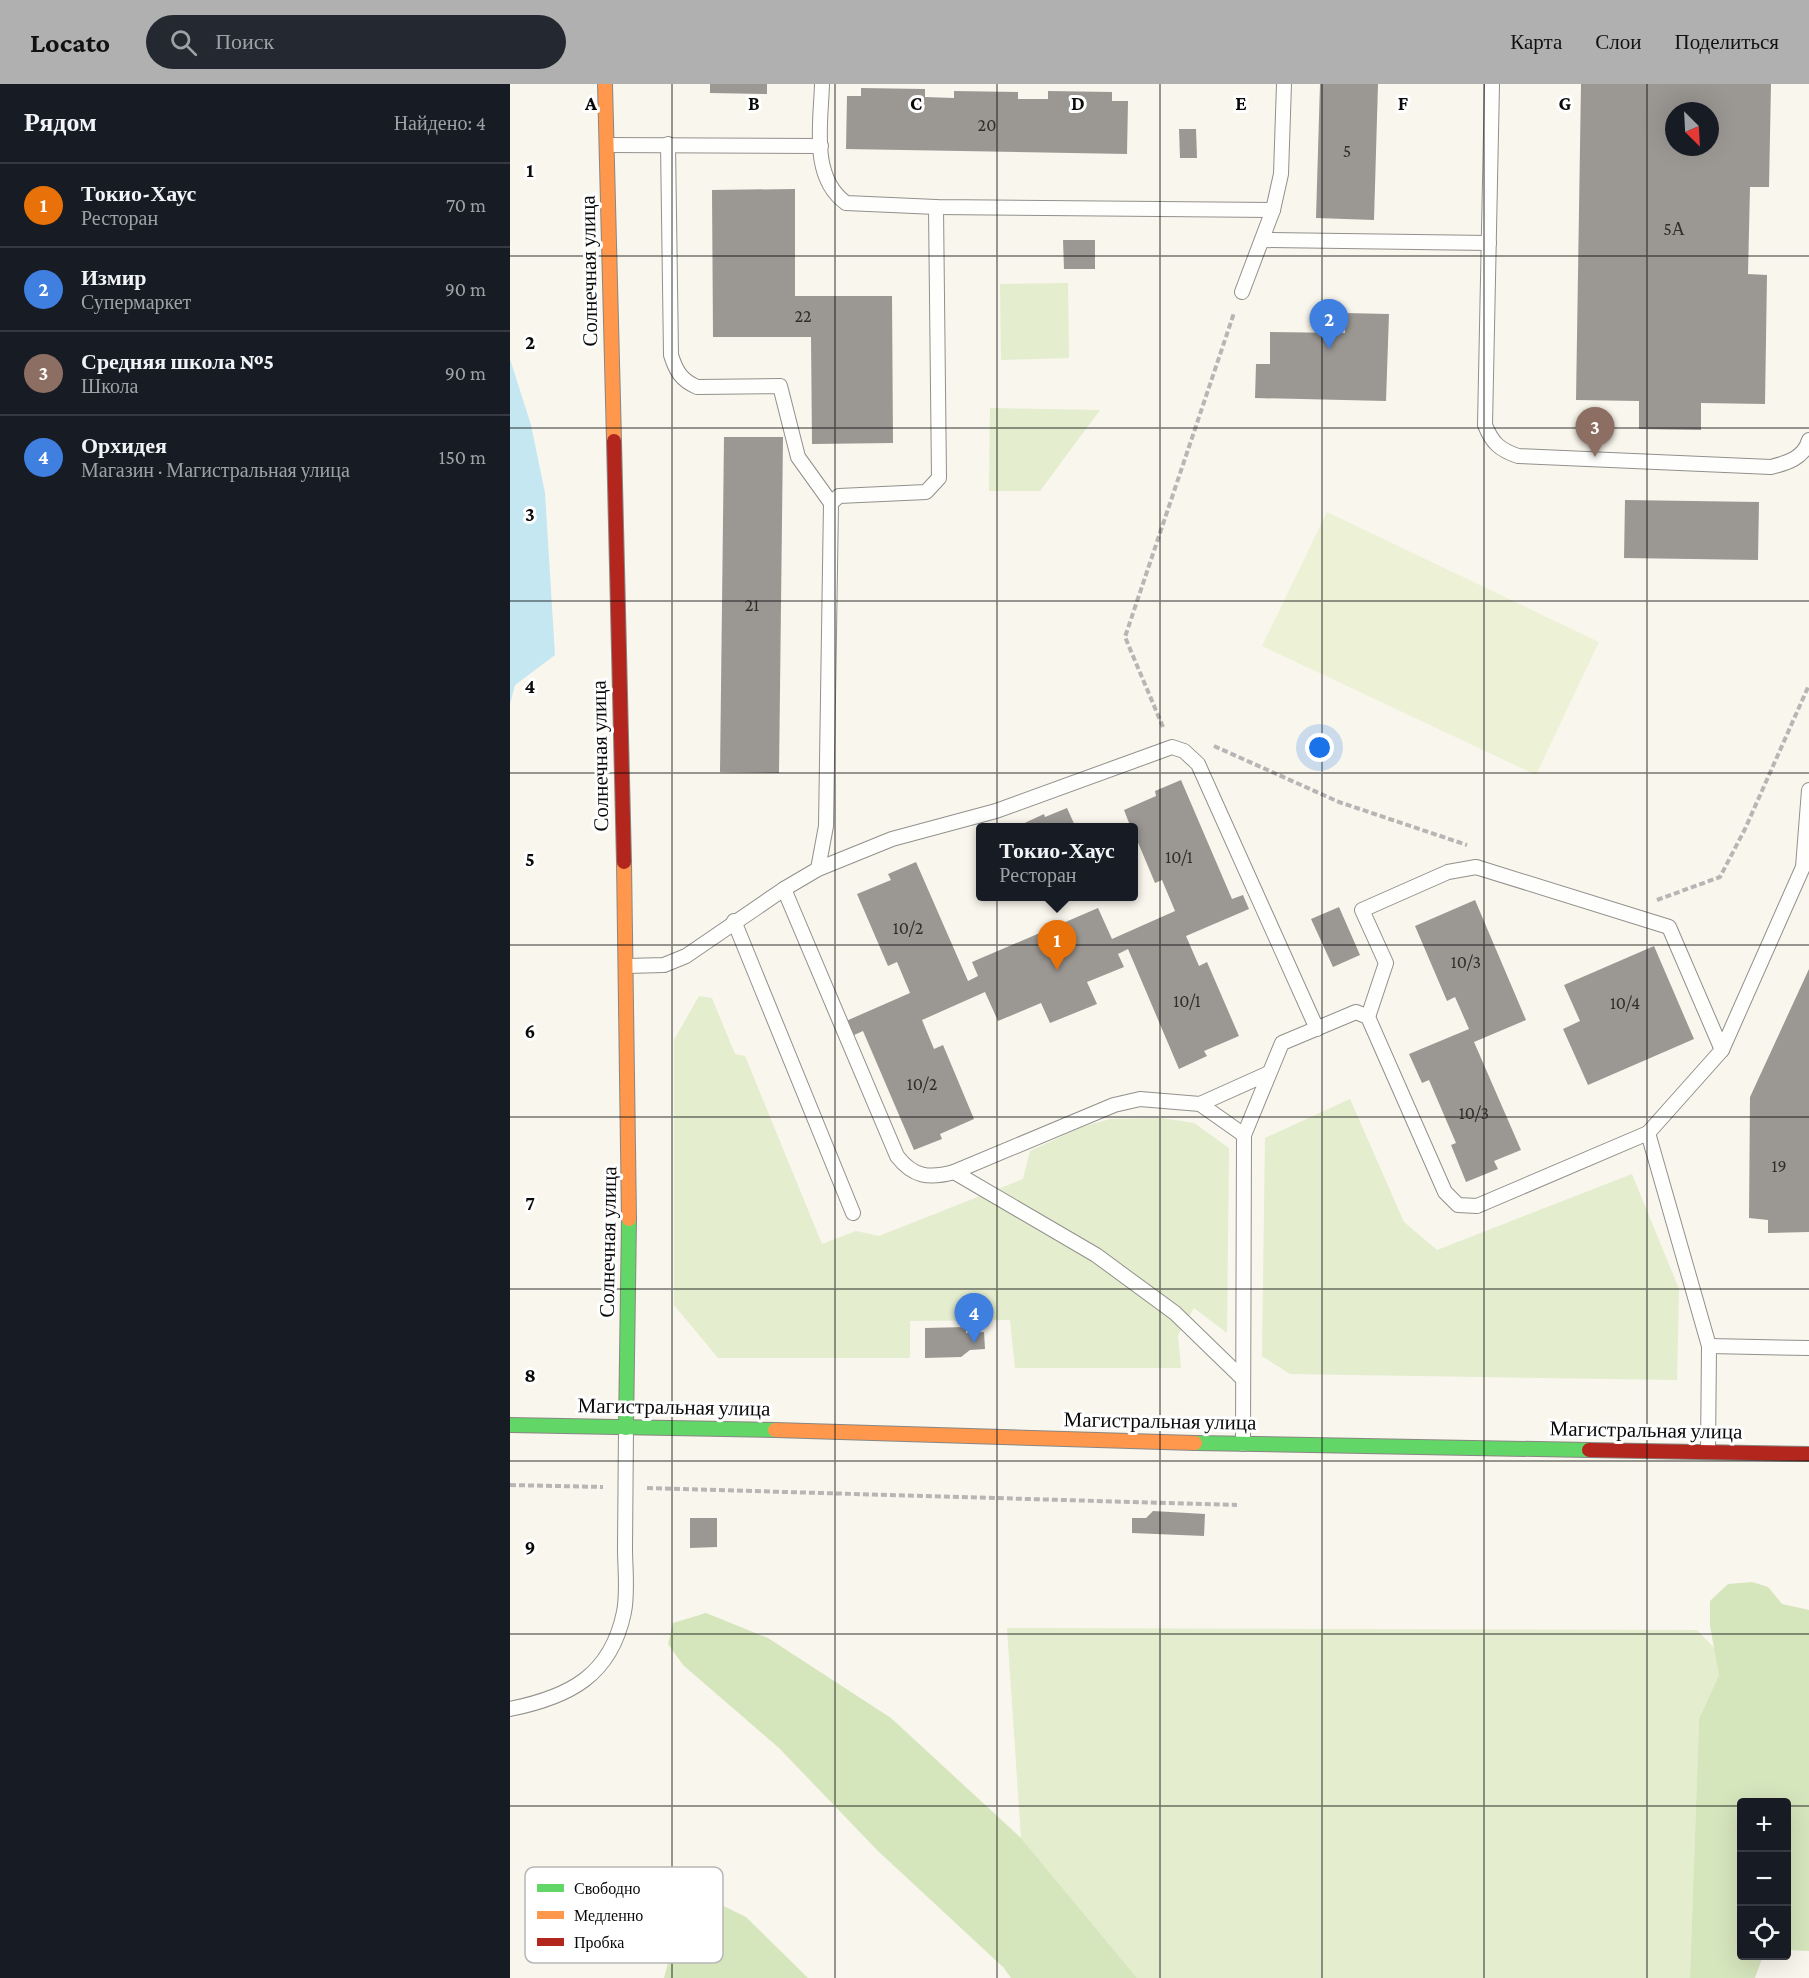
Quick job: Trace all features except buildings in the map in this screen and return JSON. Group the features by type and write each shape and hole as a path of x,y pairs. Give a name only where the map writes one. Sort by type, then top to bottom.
{"street":[{"name":"Солнечная улица","path":"605,84 627,966 630,1180 626,1428"},
{"name":"Магистральная улица","path":"510,1425 742,1429 1034,1440 1809,1454"}],"lane":[{"path":"822,84 820,146 823,168 835,195 846,203 936,207 1273,210"},
{"path":"1242,292 1273,210 1281,174 1284,84"},
{"path":"1492,84 1485,425 1491,439 1501,450 1518,456 1771,467 1787,463 1800,456 1809,440"},
{"path":"668,144 670,355 676,371 685,382 697,387 780,386 798,457 831,503 826,826 818,869"},
{"path":"607,145 820,146"},
{"path":"831,503 839,496 926,492 939,478 936,207"},
{"path":"1262,240 1489,243"},
{"path":"627,966 664,965 679,959 734,921 818,869 892,839 996,811 1172,747 1184,751 1198,764 1317,1029"},
{"path":"1722,1050 1669,927 1476,867 1448,872 1362,910 1386,963 1368,1017 1445,1192 1458,1205 1477,1206 1648,1133 1722,1050 1803,867 1809,790"},
{"path":"784,889 897,1156 908,1170 922,1176 936,1177 954,1172 1114,1105 1140,1099 1200,1104 1269,1073"},
{"path":"734,921 853,1213"},
{"path":"1243,1444 1244,1135 1282,1043 1356,1012 1368,1017"},
{"path":"1200,1104 1244,1135"},
{"path":"1648,1133 1709,1346 1708,1452"},
{"path":"954,1172 1096,1255 1188,1324 1243,1379"},
{"path":"1709,1346 1809,1348"},
{"path":"510,1708 534,1704 571,1691 597,1670 613,1646 625,1611 626,1428"}],"path":[{"path":"1172,747 1125,637 1242,292"},
{"path":"1652,902 1720,877 1744,830 1809,685"},
{"path":"1162,724 1172,728"},
{"path":"1210,745 1339,802 1475,847"},
{"path":"510,1485 1237,1505"}],"green space":[{"path":"1068,283 1069,358 1001,360 1000,284"},
{"path":"990,408 1100,410 1040,491 989,491"},
{"path":"1327,512 1599,642 1536,775 1262,646"},
{"path":"699,996 712,998 735,1054 745,1056 822,1244 856,1231 879,1236 1023,1179 1030,1151 1082,1127 1110,1119 1162,1118 1194,1123 1229,1148 1227,1333 1194,1308 1178,1335 1181,1368 1015,1368 1010,1320 910,1321 910,1358 718,1358 674,1305 674,1040"},
{"path":"1350,1099 1404,1222 1437,1250 1632,1174 1679,1289 1677,1380 1290,1374 1262,1356 1265,1138"},
{"path":"1752,1582 1768,1587 1782,1604 1809,1610 1809,1951 1791,1950 1791,1798 1737,1798 1737,1960 1762,1960 1755,1978 1690,1978 1699,1719 1719,1675 1710,1626 1710,1601 1728,1584"},
{"path":"706,1613 768,1638 891,1718 1021,1838 1137,1978 1011,1978 1004,1968 878,1851 779,1748 683,1665 668,1644 673,1623"},
{"path":"1007,1628 1697,1630 1716,1650 1719,1675 1699,1719 1690,1978 1137,1978 1021,1838"},
{"path":"723,1906 746,1917 808,1978 664,1978 668,1963 723,1963"}],"water":[{"path":"510,359 531,425 545,493 555,655 515,685 510,704"}],"traffic: fast":[{"path":"626,1428 629,1219"},
{"path":"510,1425 775,1430"},
{"path":"1195,1443 1589,1450"}],"traffic: slow":[{"path":"605,84 614,441"},
{"path":"624,862 629,1219"},
{"path":"775,1430 1195,1443"}],"traffic: jam":[{"path":"614,441 624,862"},
{"path":"1589,1450 1809,1454"}],"place":[{"name":"Измир","path":"1329,349"},
{"name":"Средняя школа №5","path":"1595,457"},
{"name":"Токио-Хаус","path":"1057,970"},
{"name":"Орхидея","path":"974,1343"}]}
